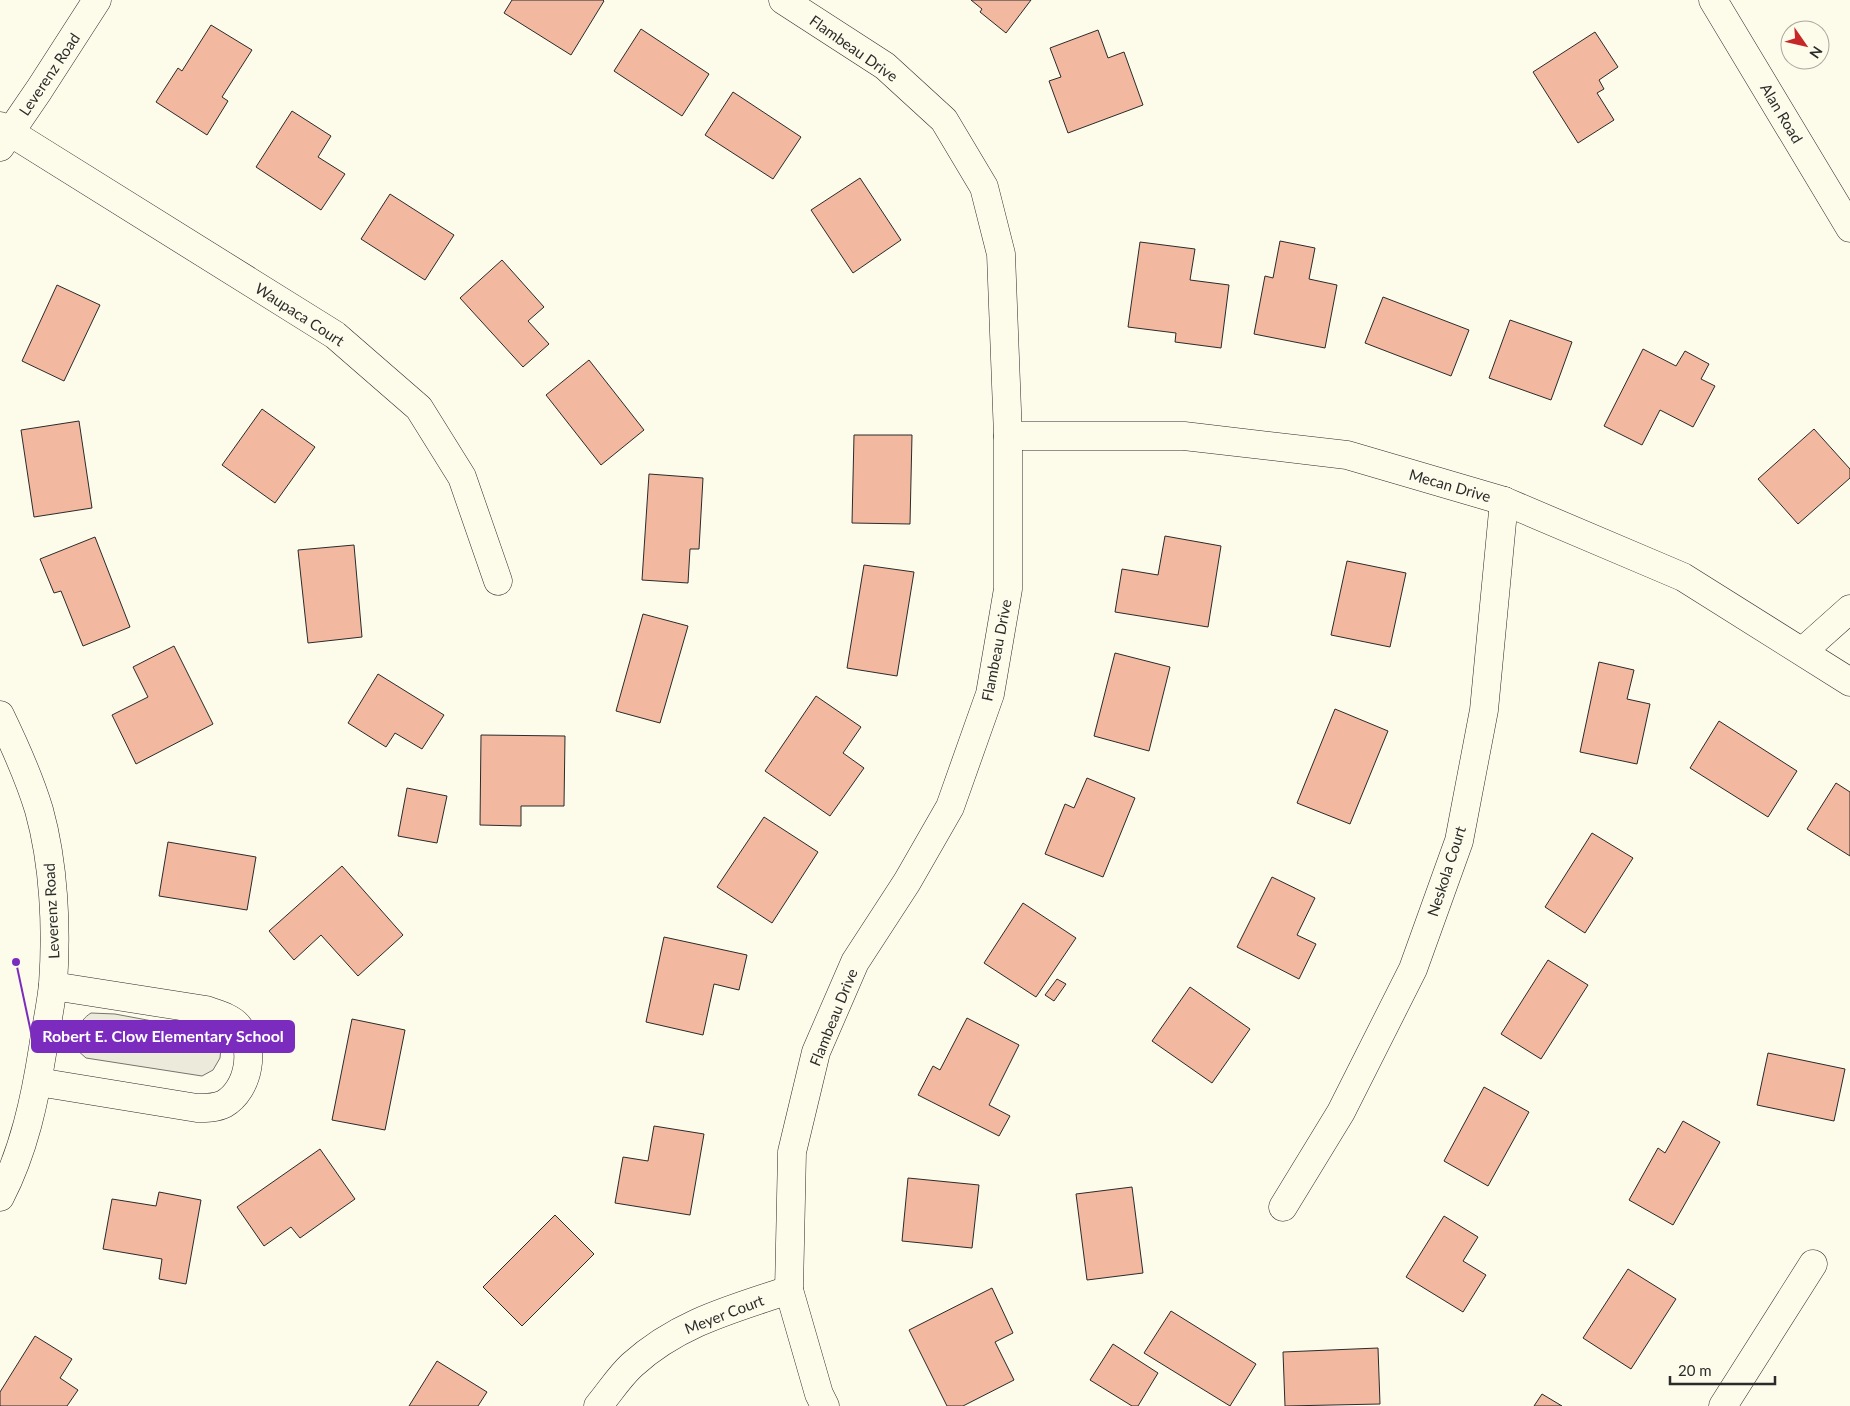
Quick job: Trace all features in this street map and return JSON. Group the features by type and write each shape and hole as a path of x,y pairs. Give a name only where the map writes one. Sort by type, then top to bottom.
{"street":[{"name":"Leverenz Road","path":"3,135 39,90 97,0"},
{"name":"Flambeau Drive","path":"783,0 885,66 944,120 984,187 1001,254 1008,436 1008,589 990,694 950,807 907,882 855,962 816,1052 792,1152 789,1290 819,1394 825,1406"},
{"name":"Alan Road","path":"1721,3 1850,228"},
{"name":"Waupaca Court","path":"3,135 335,335 419,408 462,477 498,581"},
{"name":"Mecan Drive","path":"1008,436 1184,436 1347,455 1504,501 1683,578 1850,682"},
{"name":"Neskola Court","path":"1283,1207 1341,1112 1413,969 1459,842 1484,710 1504,501"},
{"path":"1803,651 1850,609"},
{"name":"Leverenz Road","path":"0,715 24,768 39,811 48,856 55,929 53,986 38,1082 22,1144 0,1197"},
{"path":"38,1082 197,1108 211,1108 224,1104 236,1093 245,1076 250,1058 247,1039 237,1024 223,1016 206,1010 53,986"},
{"path":"1723,1406 1814,1264"},
{"name":"Meyer Court","path":"598,1406 631,1366 666,1337 710,1316 789,1290"}],"shaded area":[{"path":"91,1013 115,1014 206,1031 216,1037 221,1047 220,1058 213,1070 202,1076 86,1058 77,1050 78,1029 83,1020"}],"building":[{"path":"512,0 604,1 571,55 504,13"},
{"path":"971,0 1031,0 1006,33 980,12 982,9"},
{"path":"211,25 252,50 222,97 228,101 207,135 156,102 178,68 182,71"},
{"path":"641,29 709,74 682,116 614,71"},
{"path":"1098,30 1108,58 1124,52 1143,105 1068,133 1049,81 1061,77 1050,48"},
{"path":"1595,32 1618,67 1599,80 1604,89 1597,93 1614,120 1578,143 1533,72"},
{"path":"733,92 801,137 773,179 705,135"},
{"path":"292,111 331,136 318,157 345,174 321,210 256,167"},
{"path":"860,178 901,240 853,273 811,210"},
{"path":"390,194 454,235 425,280 361,239"},
{"path":"1280,241 1315,248 1309,279 1337,285 1325,348 1254,334 1265,276 1273,278"},
{"path":"1140,242 1195,249 1190,280 1229,285 1221,348 1175,342 1176,333 1128,327"},
{"path":"502,260 544,307 528,321 549,344 523,367 460,298"},
{"path":"57,285 100,305 64,381 22,361"},
{"path":"1383,297 1469,330 1451,376 1365,343"},
{"path":"1510,320 1572,342 1551,400 1489,378"},
{"path":"1643,349 1676,366 1685,351 1709,364 1701,379 1715,386 1693,427 1660,410 1642,445 1604,426"},
{"path":"589,360 644,430 601,465 546,395"},
{"path":"262,409 315,447 275,503 222,465"},
{"path":"79,421 92,508 34,517 21,430"},
{"path":"1814,429 1850,469 1850,478 1798,524 1758,479"},
{"path":"854,435 912,435 910,524 852,523"},
{"path":"649,474 703,478 699,549 690,549 688,583 642,580"},
{"path":"1165,536 1221,546 1208,627 1115,612 1122,569 1158,575"},
{"path":"95,537 130,627 83,646 61,591 54,593 40,559"},
{"path":"354,545 362,637 308,643 298,550"},
{"path":"1347,561 1406,573 1390,647 1331,635"},
{"path":"864,565 914,572 897,676 847,668"},
{"path":"643,614 688,626 660,723 616,711"},
{"path":"174,646 213,724 136,764 112,715 148,697 133,667"},
{"path":"1115,653 1170,667 1149,751 1094,736"},
{"path":"1599,662 1634,670 1627,699 1650,704 1637,764 1580,752"},
{"path":"378,674 444,715 422,749 395,733 386,747 348,723"},
{"path":"816,696 861,727 843,753 864,768 830,816 765,771"},
{"path":"1335,709 1388,731 1350,824 1297,803"},
{"path":"1719,721 1797,771 1768,817 1690,768"},
{"path":"481,735 565,736 564,806 521,806 521,826 480,825"},
{"path":"1087,778 1135,798 1103,877 1045,854 1065,804 1074,808"},
{"path":"1836,783 1850,792 1850,856 1807,829"},
{"path":"407,788 447,796 437,843 398,836"},
{"path":"764,817 818,852 772,923 717,887"},
{"path":"1592,833 1633,858 1585,933 1545,907"},
{"path":"168,842 256,857 247,910 159,896"},
{"path":"342,866 403,935 358,976 321,935 294,960 269,931"},
{"path":"1272,877 1315,898 1297,935 1316,944 1299,979 1237,947"},
{"path":"1023,903 1076,938 1036,997 984,963"},
{"path":"664,937 747,955 739,990 714,984 703,1035 646,1022"},
{"path":"1548,960 1588,985 1541,1059 1501,1034"},
{"path":"1057,979 1066,984 1054,1001 1045,995"},
{"path":"1190,987 1250,1029 1212,1083 1152,1041"},
{"path":"967,1018 1019,1045 989,1105 1010,1116 999,1136 918,1095 933,1066 940,1070"},
{"path":"352,1019 405,1030 385,1130 332,1120"},
{"path":"1768,1053 1845,1069 1834,1121 1757,1105"},
{"path":"1484,1087 1529,1112 1488,1186 1444,1161"},
{"path":"1683,1121 1720,1142 1673,1225 1629,1200 1658,1148 1665,1153"},
{"path":"654,1126 704,1134 690,1215 615,1203 623,1157 648,1161"},
{"path":"320,1149 355,1199 300,1238 291,1227 264,1246 237,1207"},
{"path":"908,1178 979,1185 972,1248 902,1241"},
{"path":"1132,1187 1143,1273 1087,1280 1076,1194"},
{"path":"159,1192 201,1200 186,1284 159,1279 162,1259 103,1249 112,1199 156,1206"},
{"path":"555,1215 594,1254 522,1326 483,1287"},
{"path":"1444,1216 1478,1237 1463,1261 1486,1275 1463,1312 1406,1277"},
{"path":"1628,1269 1676,1299 1631,1369 1583,1338"},
{"path":"992,1288 1013,1333 995,1342 1014,1380 963,1406 947,1406 909,1330"},
{"path":"1171,1311 1256,1364 1230,1406 1144,1353"},
{"path":"35,1336 72,1359 60,1378 78,1390 67,1406 0,1406 0,1392"},
{"path":"1113,1344 1158,1373 1138,1406 1132,1406 1090,1380"},
{"path":"1378,1348 1380,1404 1285,1406 1283,1352"},
{"path":"437,1361 487,1392 478,1406 409,1406"},
{"path":"1542,1394 1562,1406 1534,1406"}],"place":[{"name":"Robert E. Clow Elementary School","path":"16,962"}]}
